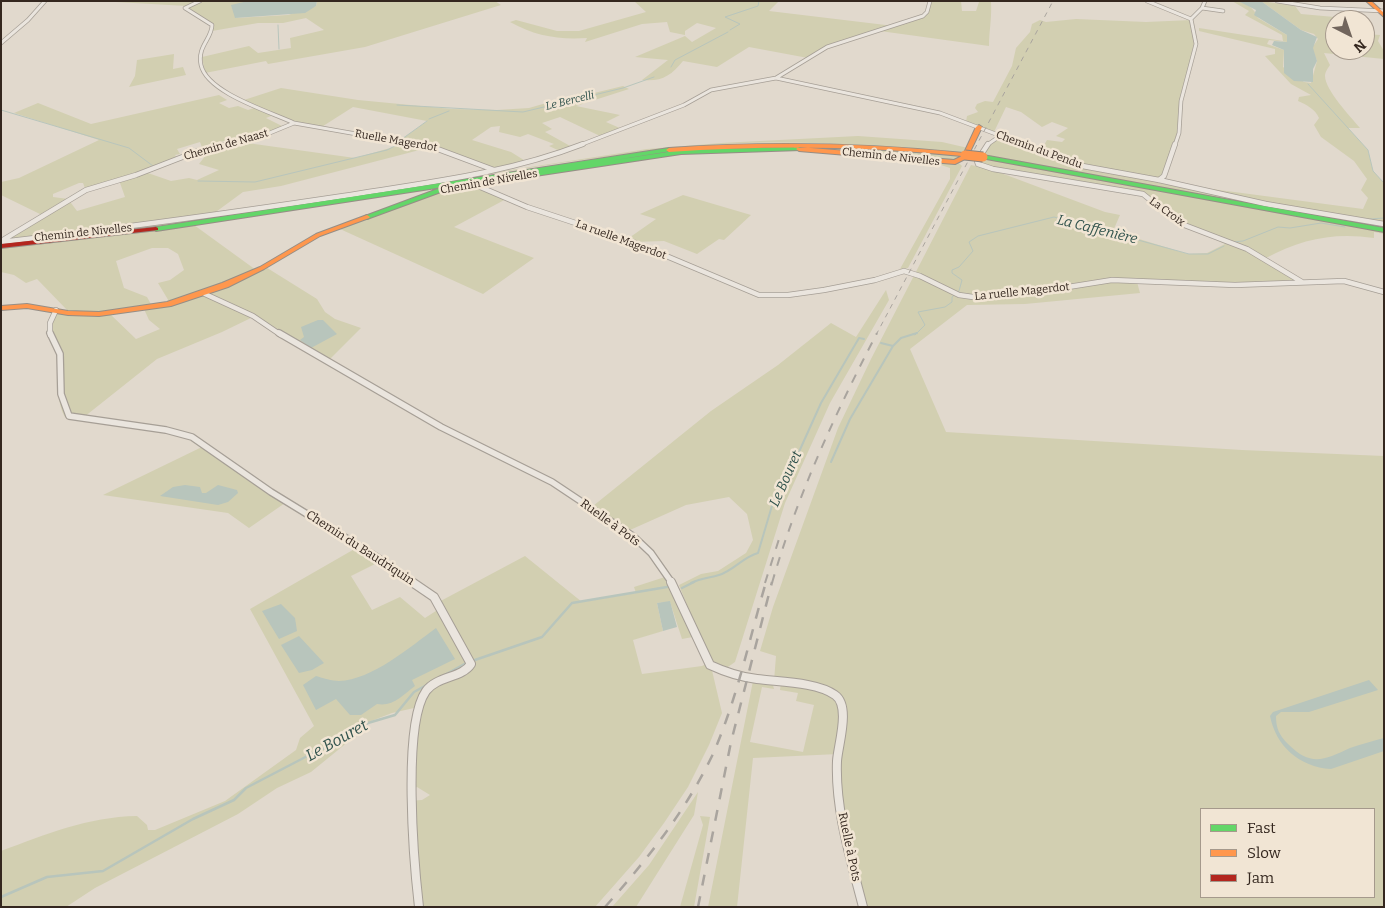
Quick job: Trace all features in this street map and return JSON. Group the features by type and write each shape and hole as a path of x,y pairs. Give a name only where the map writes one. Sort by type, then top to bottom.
{"main road":[{"path":"1368,1 1383,14"},
{"name":"Chemin de Nivelles","path":"1,308 28,304 56,310 94,314 129,311 205,294 318,236 430,193 471,183 635,158 732,148 809,149 955,162 965,157 979,127"},
{"path":"1,246 172,226 667,150 748,144 874,146 965,154 1384,230"}],"street":[{"path":"1,42 28,20 44,1"},
{"name":"Chemin de Naast","path":"200,1 186,9 201,16 210,24 212,31 203,44 201,62 203,71 211,80 239,98 294,123"},
{"name":"Chemin de Nivelles","path":"1,241 177,222 494,170 557,154 684,105 711,90 776,78 827,47 923,16 927,12 930,1"},
{"path":"1147,1 1191,18"},
{"path":"1191,18 1202,8 1204,1"},
{"path":"1278,1 1314,7 1383,14"},
{"path":"1202,8 1223,11"},
{"path":"1159,180 1164,176 1179,133 1181,101 1196,44 1191,18"},
{"name":"Chemin du Pendu","path":"776,78 933,111 1077,165 1159,180 1266,204 1384,224"},
{"name":"Chemin de Naast","path":"1,241 86,190 136,175 198,151 260,137 294,123"},
{"name":"Ruelle Magerdot","path":"294,123 435,148 494,170"},
{"name":"La Croix","path":"1000,136 992,139 983,150 977,160 978,164 993,169 1143,194 1179,223 1247,249 1302,282"},
{"name":"La ruelle Magerdot","path":"471,183 536,210 633,242 755,294 788,295 816,292 874,280 902,271 920,276 957,294 978,297 1017,294 1112,280 1228,285 1302,282"},
{"path":"1302,282 1350,282 1384,292"},
{"name":"Ruelle à Pots","path":"205,294 253,316 289,340 441,427 552,482 633,536 651,554 675,587 710,665 732,673 822,689 836,695 843,708 838,762 841,816 863,907"},
{"name":"Chemin du Baudriquin","path":"56,310 50,320 50,332 59,352 61,390 64,407 69,416 166,430 192,437 271,492 377,557 434,597 471,661 468,669 430,687 424,694 417,710 413,744 414,863 419,907"}],"shaded area":[{"path":"98,1 248,1 236,18 288,15 316,6 317,1 495,1 501,5 365,47 268,64 266,61 205,73 202,57 249,46 258,53 291,48 290,38 324,30 306,18 283,23 258,23 212,31 205,20 186,10 187,6"},
{"path":"248,1 317,1 316,6 305,13 235,18 231,5"},
{"path":"634,1 779,1 769,11 894,26 925,15 930,1 961,1 962,11 976,11 979,2 991,2 989,46 880,31 827,47 808,58 749,47 717,67 683,61 665,77 655,80 642,80 668,60 635,57 685,36 692,42 716,28 697,23 685,31 685,35 670,32 667,22 642,24 585,42 587,38 547,36 529,31 510,22 516,20 557,31 579,31 646,12"},
{"path":"1232,1 1248,5 1258,18 1287,35 1287,42 1269,40 1267,44 1284,50 1283,67 1304,82 1311,83 1317,61 1312,48 1318,39 1314,34 1301,30 1261,1 1295,6 1301,14 1325,16 1324,53 1325,60 1328,60 1330,65 1325,76 1326,82 1339,103 1360,128 1348,128 1368,150 1373,171 1384,183 1384,224 1267,204 1204,188 1363,209 1368,198 1361,190 1367,179 1354,161 1321,137 1314,125 1319,118 1315,112 1298,101 1299,97 1311,95 1291,84 1265,56 1275,54 1275,49 1199,31 1199,28 1283,41 1282,35 1245,15 1249,11"},
{"path":"1238,1 1261,1 1301,30 1317,37 1313,48 1317,61 1313,69 1313,82 1294,81 1284,73 1284,50 1272,45 1274,41 1287,42 1287,35 1254,15 1256,10"},
{"path":"1076,19 1146,22 1192,20 1194,44 1180,100 1177,133 1165,173 1160,178 1149,178 1076,164 1040,152 1047,140 1062,142 1065,139 1056,136 1068,128 1052,122 1042,127 1021,112 1006,107 994,132 966,122 967,116 978,112 975,108 977,104 985,101 993,102 1012,66 1016,48 1030,32 1032,24 1040,20 1046,22"},
{"path":"1375,35 1380,35 1378,41 1384,51 1384,59 1375,58"},
{"path":"174,54 173,69 183,67 186,75 129,87 135,76 137,60"},
{"path":"623,86 629,89 576,106 620,115 606,122 622,129 600,136 560,117 542,123 552,129 545,132 572,147 562,152 549,146 554,144 528,134 520,137 499,132 500,126 491,127 472,140 511,152 527,162 494,170 431,147 281,186 243,192 209,217 1,242 42,215 1,195 1,182 19,178 99,140 14,113 38,103 91,124 219,95 227,100 219,103 229,108 238,106 248,110 257,107 244,100 281,88 358,100 452,109 497,110 529,108 581,93 594,93","holes":["353,107 427,121 399,141 402,142 397,146 355,158 240,142 211,147 210,145 246,135 254,138 284,127 266,118 276,114 298,124 320,128","200,142 203,150 211,148 209,154 199,164 219,170 197,180 189,178 171,181 145,172 178,159 175,155 180,154 177,149","119,180 125,197 77,211 68,199 53,197 53,194 79,183 83,183 85,188"]},
{"path":"858,136 942,142 968,148 965,153 846,144 786,142 726,144 650,151 574,161 273,211 121,230 647,149 721,143"},
{"path":"1000,138 1080,167 1384,225 1384,228 981,155 993,139"},
{"path":"770,145 881,148 964,156 958,162 962,166 908,268 900,269 950,179 950,168 926,160 806,148 712,149"},
{"path":"705,149 443,188 439,186 653,153"},
{"path":"979,158 1384,231 1384,234 1374,232 1374,238 1345,236 1318,239 1292,246 1266,258 1306,284 1137,282 1140,293 1025,304 967,305 910,349 946,432 1242,450 1384,456 1384,907 863,907 841,816 838,754 753,758 737,907 708,907 753,681 773,685 774,689 762,687 750,742 803,752 814,705 796,701 798,693 780,690 781,682 774,681 776,656 760,651 773,607 838,428 871,359 971,165 993,170 1105,212 1120,215 1113,231 1188,254 1207,253 1225,244 1182,223 1147,196 989,168 979,164"},
{"path":"474,184 508,198 454,227 534,258 483,294 340,229 445,189"},
{"path":"683,195 751,215 724,240 719,239 697,254 664,241 633,242 626,240 656,219 640,214"},
{"path":"194,225 256,270 264,266 317,299 325,312 335,319 361,328 328,361 255,316 157,359 79,421 65,417 62,410 59,394 57,354 47,328 57,310 68,311 37,279 26,283 14,275 1,272 1,247","holes":["152,248 168,248 178,254 184,270 170,280 158,283 170,303 152,306 147,297 124,288 116,261","144,309 149,320 160,329 136,339 110,314"]},
{"path":"886,290 889,300 830,403 785,503 735,662 725,669 709,660 679,585 701,574 718,571 746,553 753,540 747,514 729,497 686,505 630,530 593,506 711,411 778,365 831,323 856,337"},
{"path":"318,320 323,320 337,334 311,348 300,340 304,337 301,327"},
{"path":"204,446 285,503 249,528 228,513 103,495"},
{"path":"185,485 200,487 202,493 206,493 218,485 237,490 238,493 228,502 218,505 160,496 173,487"},
{"path":"358,547 381,561 351,576 372,610 400,597 425,618 439,609 435,604 525,556 582,602 636,593 634,587 668,576 686,605 698,636 682,639 670,602 657,603 663,631 633,640 642,674 702,666 710,662 722,713 709,745 688,787 639,857 595,907 414,907 407,801 422,800 430,795 417,787 409,790 414,708 392,713 353,728 354,737 311,772 277,788 238,814 95,888 66,907 1,907 1,851 84,823 119,817 137,816 147,825 148,830 155,830 225,801 296,750 300,738 314,726 250,609"},
{"path":"670,601 677,627 663,631 657,603"},
{"path":"281,604 295,618 297,631 279,639 262,611"},
{"path":"436,628 455,659 412,680 415,686 397,700 388,704 377,704 361,715 350,715 336,699 316,710 303,685 316,676 339,681 364,675 403,653"},
{"path":"299,636 324,663 312,670 299,673 281,645"},
{"path":"1369,680 1378,690 1309,712 1281,712 1276,716 1277,724 1280,734 1288,744 1311,759 1333,756 1384,738 1384,751 1331,769 1309,764 1299,759 1291,753 1278,737 1270,716 1273,712"},
{"path":"698,792 694,815 636,907 612,907 649,865"},
{"path":"700,816 710,817 694,907 680,907 703,825"}],"waterway":[{"path":"730,30 740,24 725,17 758,6 759,1"},
{"path":"278,25 279,49"},
{"name":"Le Bercelli","path":"671,67 675,60 728,32"},
{"name":"Le Bercelli","path":"397,105 523,112 623,88 654,77"},
{"name":"La Caffenière","path":"1308,84 1368,150 1373,171 1384,183"},
{"path":"1,110 129,148 153,166"},
{"path":"429,119 449,111"},
{"path":"402,139 427,121"},
{"path":"198,181 255,182 387,150 401,143"},
{"name":"La Caffenière","path":"917,333 925,325 918,312 945,307 952,302 952,297 959,291 962,280 952,273 952,270 959,267 973,251 969,242 978,236 1054,217 1189,254 1208,254 1224,246"},
{"name":"La Caffenière","path":"1370,219 1384,218"},
{"name":"La Caffenière","path":"1233,242 1243,241 1278,227 1290,228 1321,223 1345,227"},
{"name":"La Caffenière","path":"893,346 901,338 917,333"},
{"name":"Le Bouret","path":"691,583 724,573 758,553 774,499 789,474 821,403 859,338 864,339"},
{"name":"Le Bouret","path":"881,343 893,346"},
{"name":"La Caffenière","path":"831,462 850,419 893,346"},
{"name":"Le Bouret","path":"682,588 694,582"},
{"name":"Le Bouret","path":"472,661 542,637 572,603 667,587"},
{"name":"Le Bouret","path":"1,897 47,877 103,871 193,819 234,800 246,788 317,751 338,743 368,723 395,715 414,692 468,662"}],"railway":[{"path":"876,335 1053,1"},
{"path":"772,583 793,519 818,456 846,394 877,333"},
{"path":"765,583 779,539"},
{"path":"605,907 664,835 690,797 712,756 736,692 766,582"},
{"path":"698,907 731,742 772,582"}],"traffic: fast":[{"path":"367,217 448,187 681,152 799,149"},
{"path":"156,229 669,150"},
{"path":"983,157 1384,230"}],"traffic: slow":[{"path":"1368,1 1384,16"},
{"path":"799,149 955,162 965,157 979,127"},
{"path":"669,150 706,147 817,145 891,148 965,155"},
{"path":"965,155 983,157"},
{"path":"1,308 27,306 68,313 99,314 168,304 225,285 262,268 318,235 367,217"}],"traffic: jam":[{"path":"1,246 156,229"}]}
